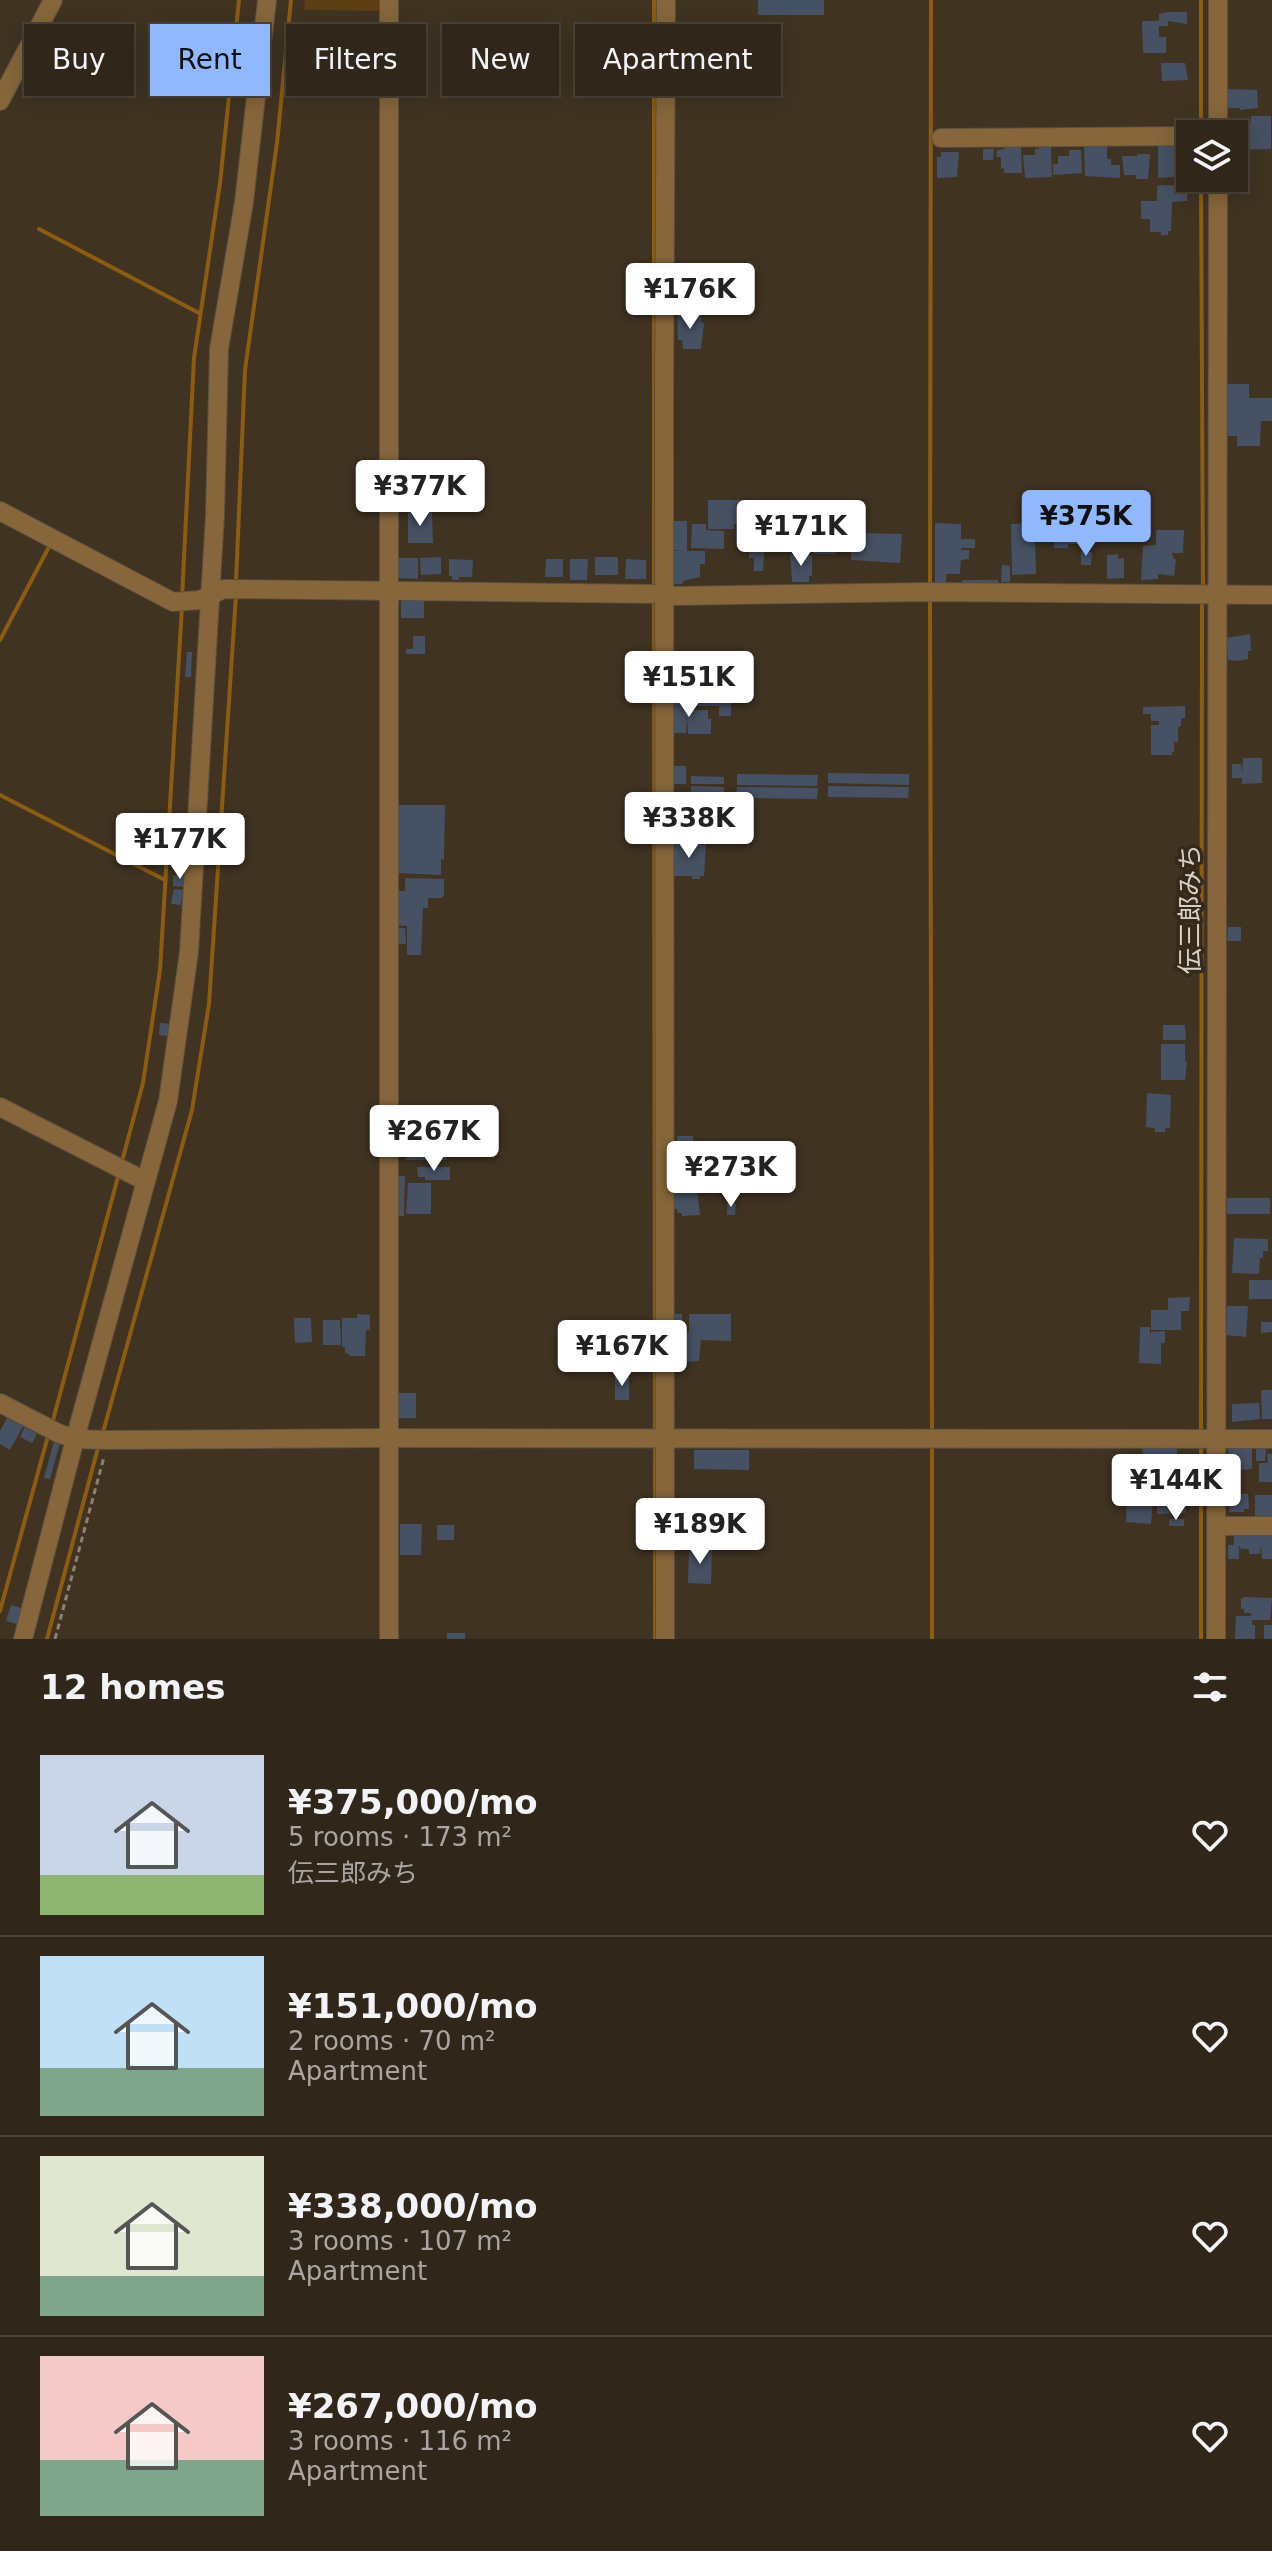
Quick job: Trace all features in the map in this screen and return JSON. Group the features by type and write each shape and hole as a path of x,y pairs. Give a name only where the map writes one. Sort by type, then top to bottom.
{"street":[{"path":"0,101 53,0"},
{"path":"23,1639 168,1101 189,952 215,515 219,349 244,202 267,0"},
{"path":"389,0 390,591 385,1438 389,1639"},
{"path":"665,1639 657,1439 658,594 666,0"},
{"path":"1218,0 1218,120"},
{"path":"941,138 1176,136"},
{"name":"伝三郎みち","path":"1216,1639 1216,1526 1207,1439 1207,595 1218,192"},
{"path":"0,511 183,601 217,591 235,590 675,596 927,592 1272,595"},
{"path":"0,1107 145,1181"},
{"path":"0,1403 50,1430 75,1439 103,1440 1272,1439"},
{"path":"1216,1526 1272,1526"}],"path":[{"path":"55,1639 103,1440"}],"shaded area":[{"path":"305,0 385,0 385,11 304,10"}],"building":[{"path":"758,0 824,0 824,15 758,15"},
{"path":"1187,12 1187,24 1168,21 1168,26 1159,26 1159,37 1166,37 1166,53 1143,53 1142,21 1159,21 1159,14"},
{"path":"1161,63 1185,63 1188,80 1162,81"},
{"path":"1227,89 1257,90 1258,108 1227,108"},
{"path":"1251,116 1271,116 1271,149 1248,150 1248,122 1251,122"},
{"path":"1039,144 1051,147 1052,177 1025,178 1023,155 1035,155"},
{"path":"1084,144 1107,144 1107,159 1111,159 1111,165 1120,165 1120,178 1085,176"},
{"path":"1158,145 1176,145 1176,177 1158,178"},
{"path":"1005,146 1021,146 1022,173 1004,173 1004,168 1001,169 1001,157 996,157 997,150"},
{"path":"983,149 994,149 993,160 983,160"},
{"path":"1069,150 1081,150 1082,173 1053,175 1053,164 1058,164 1058,156 1069,156"},
{"path":"941,152 959,152 957,177 937,178 937,157 941,157"},
{"path":"1150,154 1148,179 1124,175 1122,156"},
{"path":"1157,186 1176,186 1176,192 1192,192 1187,194 1187,201 1172,202 1171,231 1168,235 1150,232 1150,219 1141,219 1141,201 1157,201"},
{"path":"677,314 701,314 701,322 704,323 701,349 683,349 682,340 678,340"},
{"path":"1227,384 1249,384 1249,398 1272,398 1272,421 1261,421 1260,446 1237,446 1237,436 1227,436"},
{"path":"708,500 750,500 750,524 734,524 734,529 708,529"},
{"path":"810,500 810,530 769,531 769,527 753,528 752,501"},
{"path":"408,512 432,512 433,543 408,543"},
{"path":"671,521 687,521 687,551 705,551 705,564 700,564 700,577 683,581 683,584 671,584 672,551 682,550 671,550"},
{"path":"935,523 961,524 961,539 975,539 975,548 961,548 969,550 969,559 961,560 960,574 946,574 946,584 935,584"},
{"path":"1030,523 1030,538 1035,537 1036,574 1012,575 1011,524"},
{"path":"692,524 706,524 706,530 724,531 724,549 691,548"},
{"path":"1054,524 1086,524 1086,544 1054,548"},
{"path":"811,525 856,525 855,533 902,534 900,563 851,560 851,548 836,549 836,554 814,554"},
{"path":"1156,530 1184,530 1183,553 1172,553 1176,559 1174,576 1158,574 1158,579 1141,580 1143,546 1156,545"},
{"path":"749,539 765,540 763,571 754,571 754,558 749,558"},
{"path":"1081,552 1092,552 1091,565 1081,565"},
{"path":"790,554 812,555 809,582 792,582"},
{"path":"1118,554 1118,559 1124,558 1124,578 1107,579 1107,555"},
{"path":"441,557 441,574 421,575 420,558"},
{"path":"595,557 618,557 618,575 595,575"},
{"path":"399,558 418,558 418,579 399,578"},
{"path":"449,559 473,560 472,577 452,580 449,576"},
{"path":"546,559 563,559 563,577 545,577"},
{"path":"570,559 588,559 587,580 570,580"},
{"path":"626,559 646,560 646,579 625,579"},
{"path":"1002,565 1010,566 1010,582 1001,582"},
{"path":"962,580 998,580 998,583 962,583"},
{"path":"401,599 424,600 424,618 401,618"},
{"path":"1250,634 1248,659 1228,660 1226,638"},
{"path":"413,636 425,636 425,654 406,654 406,649 413,649"},
{"path":"187,652 192,652 191,677 185,677"},
{"path":"689,671 734,671 734,687 689,687"},
{"path":"688,690 731,690 731,716 719,716 719,706 688,706"},
{"path":"671,698 686,698 686,710 708,710 711,734 688,734 687,717 686,733 671,733"},
{"path":"1185,706 1185,718 1181,718 1178,742 1174,742 1172,755 1151,755 1151,725 1159,725 1159,721 1151,721 1151,714 1143,714 1143,707"},
{"path":"1243,758 1262,758 1262,783 1242,784 1242,778 1232,778 1232,764 1241,764 1242,774"},
{"path":"674,766 686,766 686,784 674,784"},
{"path":"828,773 909,774 909,785 828,783"},
{"path":"737,774 818,775 817,786 737,785"},
{"path":"691,776 724,777 724,784 691,784"},
{"path":"691,786 724,787 724,794 691,793"},
{"path":"828,786 909,787 908,798 828,797"},
{"path":"737,787 818,788 817,799 736,798"},
{"path":"677,804 733,804 733,819 677,819"},
{"path":"397,805 445,805 441,875 396,873"},
{"path":"671,826 683,826 683,842 671,841"},
{"path":"692,826 721,826 721,841 692,841"},
{"path":"673,842 706,844 704,876 692,879 692,876 672,876"},
{"path":"173,875 187,876 186,887 173,886"},
{"path":"405,878 444,879 442,898 428,898 428,908 423,908 421,955 407,955 407,926 395,925 395,891 405,891"},
{"path":"174,889 183,890 181,905 171,904"},
{"path":"1228,927 1241,927 1241,941 1227,941"},
{"path":"395,928 405,928 406,944 395,944"},
{"path":"160,1023 173,1024 172,1033 159,1035"},
{"path":"1163,1025 1185,1025 1186,1040 1163,1040"},
{"path":"1161,1044 1185,1044 1185,1080 1161,1080"},
{"path":"1147,1093 1171,1095 1170,1128 1165,1128 1165,1132 1155,1132 1155,1128 1146,1127"},
{"path":"677,1136 693,1136 693,1142 703,1142 703,1159 673,1158 673,1141 677,1141"},
{"path":"407,1146 446,1146 447,1160 406,1160"},
{"path":"417,1167 450,1167 450,1180 425,1180 425,1177 418,1177"},
{"path":"728,1168 728,1187 697,1187 700,1215 682,1216 677,1209 672,1209 671,1170"},
{"path":"396,1176 405,1176 404,1216 395,1216"},
{"path":"408,1183 431,1183 431,1214 406,1214"},
{"path":"1227,1198 1270,1198 1270,1214 1227,1214"},
{"path":"727,1203 736,1204 735,1215 727,1215"},
{"path":"1234,1238 1268,1239 1268,1251 1263,1251 1263,1258 1260,1258 1259,1274 1232,1273"},
{"path":"1249,1280 1272,1280 1272,1299 1249,1299"},
{"path":"1190,1297 1189,1311 1181,1311 1181,1330 1151,1330 1151,1310 1168,1310 1168,1298"},
{"path":"1227,1306 1248,1306 1246,1337 1226,1335"},
{"path":"357,1314 370,1315 370,1330 366,1330 365,1356 349,1356 342,1347 342,1318 357,1318"},
{"path":"673,1314 682,1314 682,1332 689,1332 689,1314 731,1314 731,1341 701,1340 699,1361 673,1363"},
{"path":"294,1318 311,1318 312,1342 295,1343"},
{"path":"323,1320 340,1320 341,1345 323,1345"},
{"path":"1261,1322 1272,1322 1272,1332 1261,1333"},
{"path":"1140,1327 1150,1327 1150,1335 1151,1332 1165,1331 1165,1343 1161,1343 1161,1364 1139,1363"},
{"path":"615,1377 629,1377 629,1400 615,1400"},
{"path":"1261,1390 1272,1390 1272,1419 1262,1419"},
{"path":"399,1393 416,1393 416,1418 399,1418"},
{"path":"1259,1403 1260,1419 1232,1422 1232,1404"},
{"path":"7,1418 23,1426 10,1450 0,1444 0,1431"},
{"path":"25,1427 37,1434 32,1443 20,1437"},
{"path":"54,1441 60,1443 50,1479 44,1478"},
{"path":"1142,1446 1177,1446 1177,1477 1145,1476"},
{"path":"1228,1448 1252,1448 1252,1469 1228,1471"},
{"path":"1256,1449 1266,1449 1265,1461 1256,1461"},
{"path":"694,1450 749,1450 749,1470 694,1469"},
{"path":"1267,1454 1272,1454 1272,1482 1259,1482 1259,1463 1268,1463"},
{"path":"1228,1481 1238,1481 1238,1492 1228,1492"},
{"path":"1127,1491 1148,1491 1148,1498 1153,1498 1151,1524 1126,1522"},
{"path":"1185,1493 1186,1513 1157,1514 1157,1494"},
{"path":"1228,1494 1248,1494 1249,1509 1229,1512"},
{"path":"1255,1495 1272,1495 1272,1516 1255,1516"},
{"path":"687,1506 706,1506 706,1522 688,1522"},
{"path":"707,1506 733,1506 734,1543 689,1542 688,1525 711,1525 707,1523"},
{"path":"672,1509 684,1509 684,1537 675,1537 675,1544 671,1544"},
{"path":"1169,1519 1184,1519 1184,1526 1169,1526"},
{"path":"400,1524 422,1524 421,1555 400,1555"},
{"path":"437,1525 454,1525 454,1540 437,1540"},
{"path":"1234,1534 1272,1536 1272,1559 1262,1559 1261,1545 1260,1554 1249,1554 1249,1549 1241,1549 1239,1545 1239,1559 1228,1559 1228,1545 1234,1545"},
{"path":"689,1547 712,1548 711,1584 688,1583"},
{"path":"1272,1598 1270,1620 1252,1620 1255,1639 1235,1639 1236,1616 1251,1616 1251,1613 1244,1613 1241,1609 1241,1599"},
{"path":"11,1605 22,1608 17,1624 6,1621"},
{"path":"1264,1625 1272,1625 1272,1639 1264,1639"},
{"path":"447,1633 465,1633 465,1639 447,1639"}],"waterway":[{"path":"182,598 194,358 220,183 239,0"},
{"path":"236,582 245,370 277,143 291,0"},
{"path":"654,0 654,590"},
{"path":"930,585 931,0"},
{"path":"1201,0 1201,120"},
{"path":"1201,192 1203,588"},
{"path":"39,229 199,313"},
{"path":"0,640 50,545"},
{"path":"102,1436 192,1110 209,1004 236,595"},
{"path":"654,598 655,1434"},
{"path":"1201,1432 1202,600"},
{"path":"930,601 932,1435"},
{"path":"121,1165 143,1083 160,970 182,607"},
{"path":"0,795 165,880"},
{"path":"52,1424 119,1173"},
{"path":"0,1611 48,1436"},
{"path":"655,1442 655,1639"},
{"path":"47,1639 99,1444"},
{"path":"932,1444 932,1639"},
{"path":"1201,1444 1201,1639"}]}
